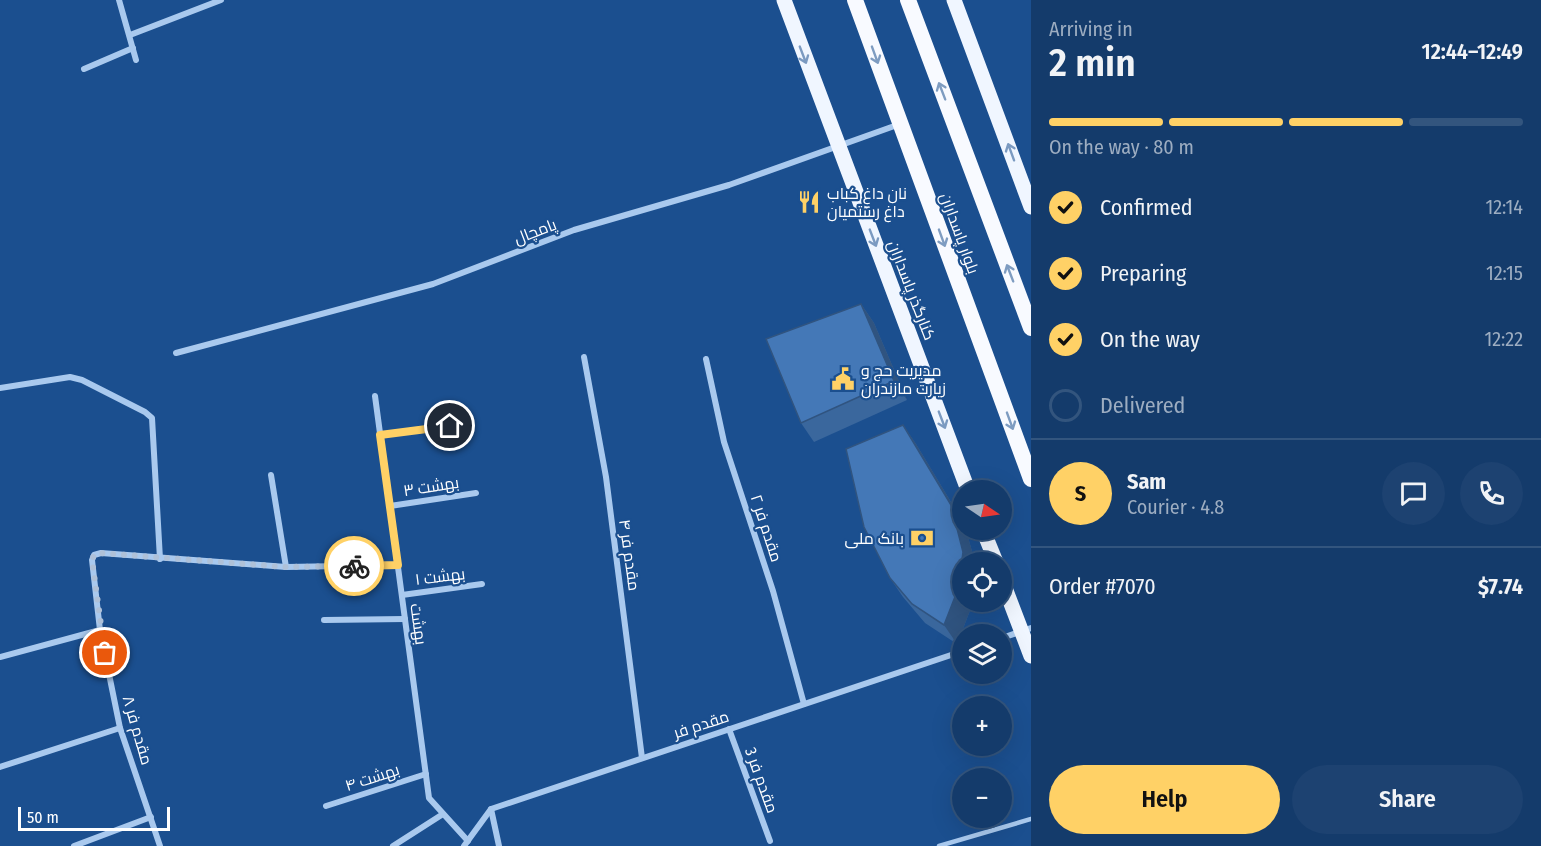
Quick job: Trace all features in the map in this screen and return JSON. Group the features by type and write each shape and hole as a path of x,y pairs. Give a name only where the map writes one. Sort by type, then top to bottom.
{"highway":[{"name":"بلوار پاسداران","path":"855,0 1031,479"},
{"name":"بلوار پاسداران","path":"908,0 1031,328"}],"main road":[{"name":"کنارگذر پاسداران","path":"784,0 964,480"},
{"path":"954,0 1031,207"},
{"path":"1012,600 1026,630 1031,656"}],"street":[{"path":"119,0 136,60"},
{"path":"130,35 221,0"},
{"path":"84,69 133,48"},
{"name":"پامچال","path":"176,353 433,284 574,230 729,185 900,123"},
{"name":"مقدم فر ۴","path":"584,357 606,477 642,758"},
{"name":"مقدم فر ۲","path":"706,359 724,442 773,591 804,704"},
{"path":"0,388 70,377 82,380 145,412 152,418 160,560 286,567 398,565"},
{"name":"بهشت","path":"375,396 429,798 466,844"},
{"path":"380,435 450,426"},
{"path":"271,476 286,567"},
{"name":"بهشت ۳","path":"390,506 476,493"},
{"name":"مقدم فر ۸","path":"160,560 100,553 94,555 92,560 100,630 120,728 160,846"},
{"name":"بهشت ۱","path":"402,595 482,584"},
{"path":"324,620 405,619"},
{"path":"0,657 100,630"},
{"name":"مقدم فر","path":"491,809 952,655"},
{"path":"0,767 120,728"},
{"name":"مقدم فر 3","path":"729,729 770,841"},
{"name":"بهشت ۴","path":"326,806 426,774"},
{"path":"466,844 491,809"},
{"path":"491,809 499,846"},
{"path":"393,846 443,814"},
{"path":"74,846 150,817"}],"lane":[{"path":"939,846 1031,819"}],"building":[{"name":"مدیریت حج و زیارت مازندران","path":"861,304 894,381 801,423 766,339"},
{"name":"بانک ملی","path":"903,425 951,505 952,540 960,540 963,552 952,552 952,604 944,625 912,604 890,578 864,527 846,449"}],"way so far":[{"path":"105,653 92,560 94,555 100,553 160,560 286,567 354,566"}],"place":[{"name":"نان داغ کباب داغ رستمیان","path":"809,202"},
{"name":"مدیریت حج و زیارت مازندران","path":"843,379"},
{"name":"بانک ملی","path":"922,538"}],"route":[{"path":"354,566 398,565 380,435 450,426"}]}
